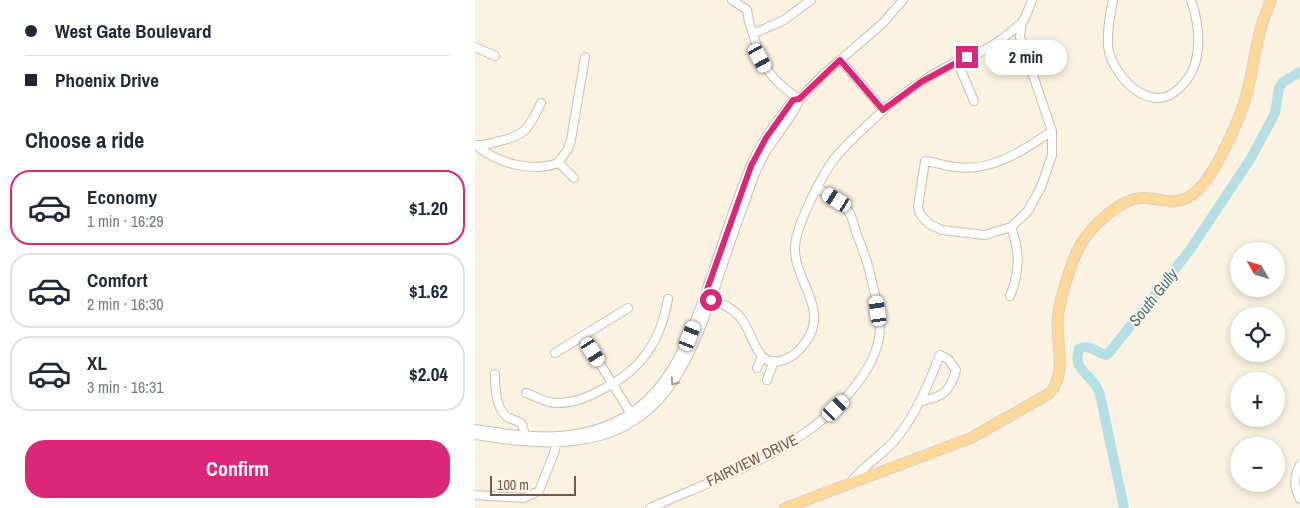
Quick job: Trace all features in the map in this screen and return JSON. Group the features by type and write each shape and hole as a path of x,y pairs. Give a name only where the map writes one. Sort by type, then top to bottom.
{"main road":[{"path":"785,508 971,438 1050,393 1055,387 1059,372 1058,315 1070,272 1080,246 1099,222 1124,202 1145,197 1173,202 1183,200 1205,182 1227,142 1242,109 1250,82 1261,28 1271,0"}],"street":[{"path":"732,0 747,10 760,58 766,69 780,85 799,99"},
{"path":"753,34 784,20 811,0"},
{"path":"475,435 558,439 593,431 621,420 633,418 669,375 690,336 707,298 751,166 766,138 793,100 799,99 883,23 903,0"},
{"path":"1032,0 1022,22 1020,37 1052,131 1052,155 1041,187 1027,211 1011,227 985,235 942,230 929,224 920,214 918,207 924,163 927,161 956,168 975,168 988,165 1015,154 1052,131"},
{"path":"1113,0 1108,24 1108,47 1114,65 1125,82 1139,93 1158,98 1173,93 1179,88 1194,66 1198,47 1196,15 1191,0"},
{"path":"707,298 722,303 742,318 761,357 780,361 791,356 805,344 812,330 815,313 795,248 798,232 831,164 883,110 921,82 998,42 1022,22"},
{"path":"475,47 495,56"},
{"path":"475,145 506,162 543,167 559,162 571,140 585,57"},
{"path":"840,60 883,110"},
{"path":"957,62 973,101"},
{"path":"475,145 488,146 518,137 531,122 541,103"},
{"path":"559,162 574,178"},
{"name":"FAIRVIEW DRIVE","path":"650,508 775,452 803,435 824,419 847,396 864,374 875,353 879,338 876,299 868,264 850,213 837,200 818,188"},
{"path":"1010,296 1018,269 1016,239 1011,227"},
{"path":"526,393 553,403 582,400 629,374 650,350 660,332 668,299"},
{"path":"555,353 628,308"},
{"path":"583,336 633,418"},
{"path":"850,483 857,474 895,441 921,401 940,355 948,359 956,370 949,388 936,398 921,401"},
{"path":"757,368 761,357"},
{"path":"767,380 774,361"},
{"path":"495,374 497,395 503,412 506,416 522,424 525,435"},
{"path":"475,429 558,439"},
{"path":"475,495 524,498 539,491 558,439"},
{"path":"1300,465 1294,482 1294,488 1300,499"}],"waterway":[{"name":"South Gully","path":"1124,508 1101,399 1094,383 1082,370 1078,362 1079,349 1086,347 1102,354 1106,355 1109,353 1190,250 1251,158 1275,113 1279,88 1283,82 1300,72"}],"route":[{"path":"711,300 704,298 739,195 757,152 793,100 799,99 840,60 883,110 921,82 967,57"}]}
